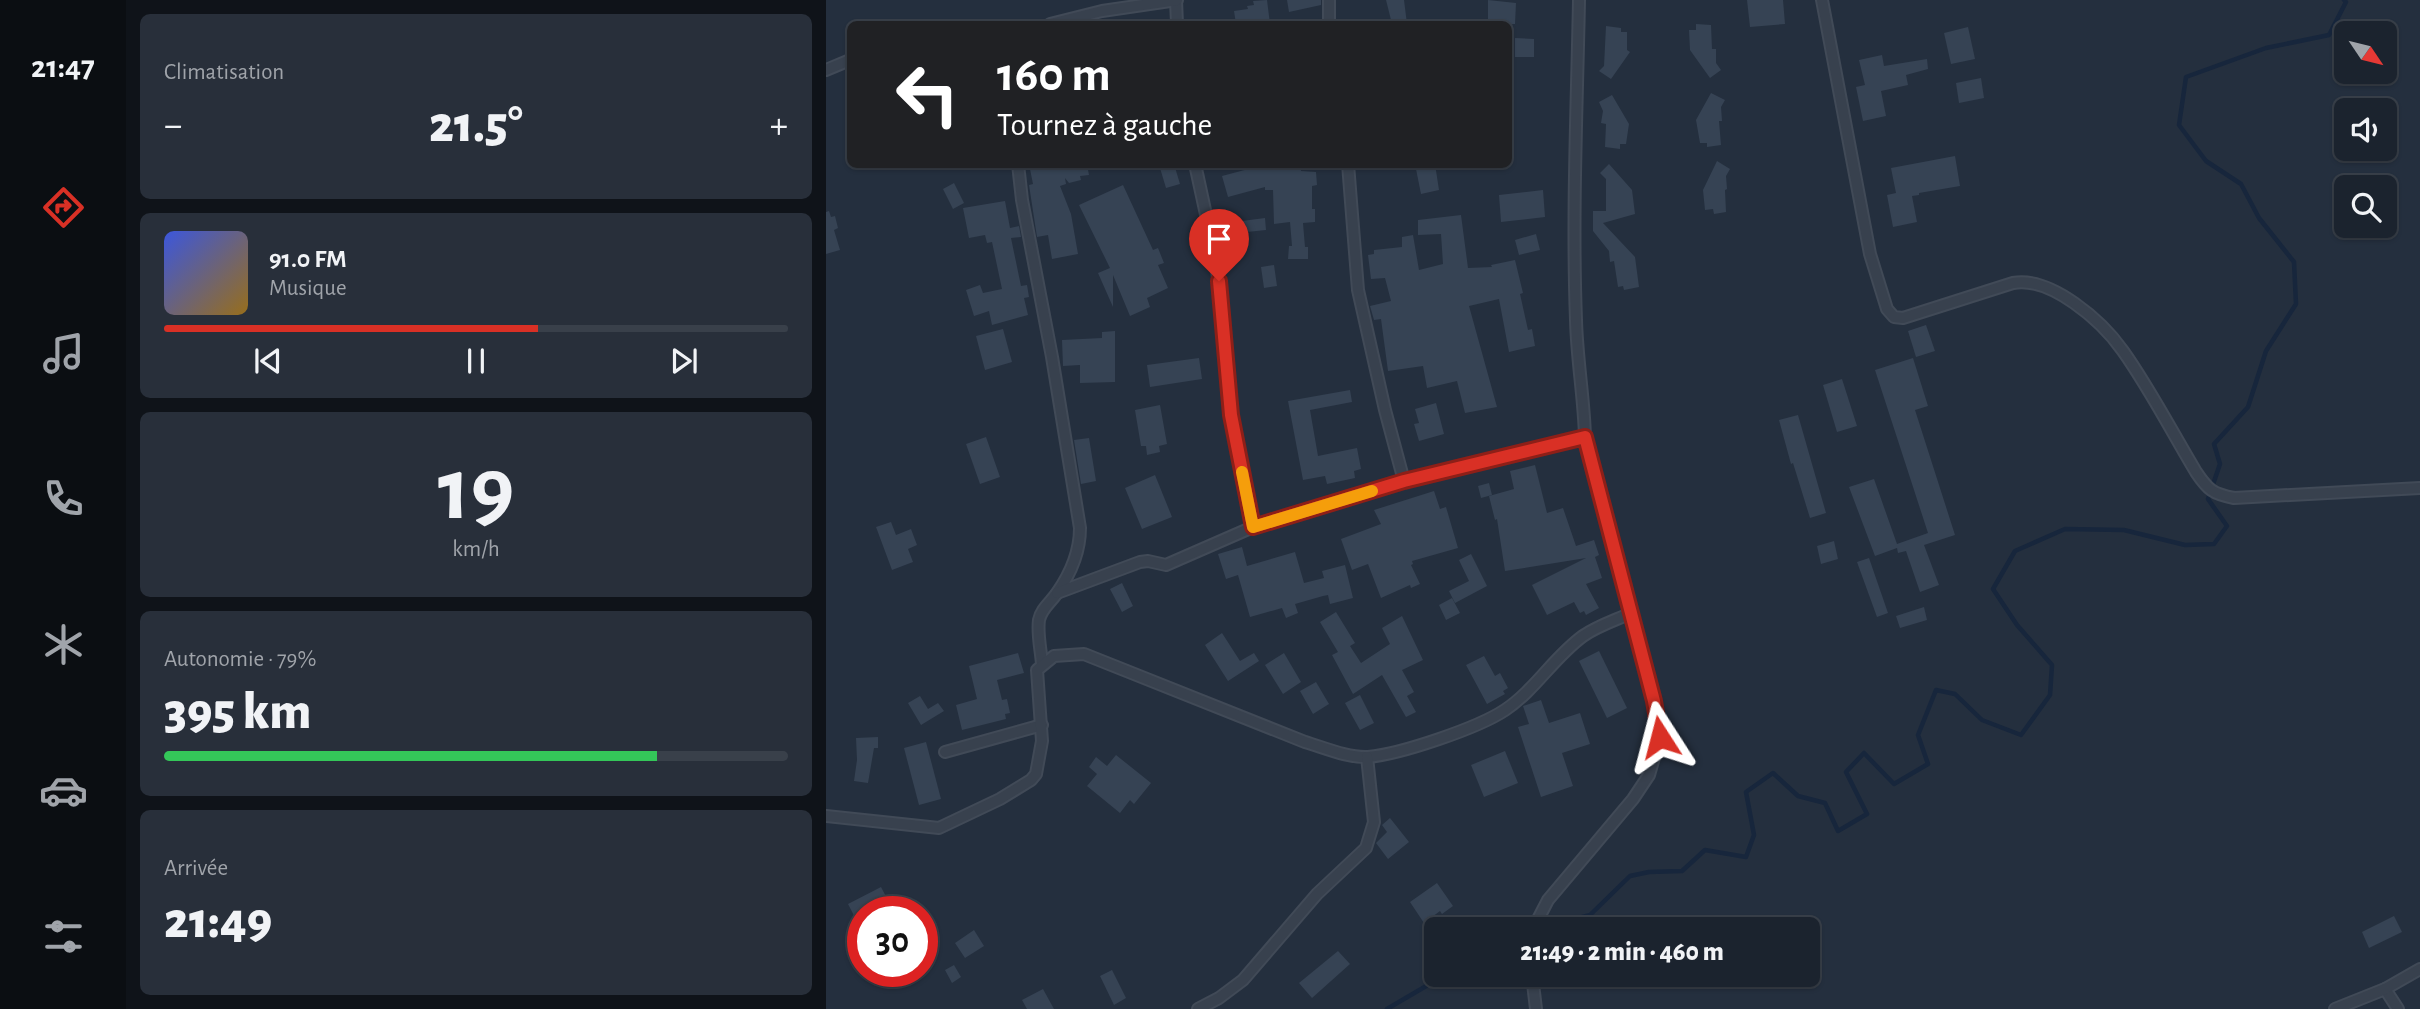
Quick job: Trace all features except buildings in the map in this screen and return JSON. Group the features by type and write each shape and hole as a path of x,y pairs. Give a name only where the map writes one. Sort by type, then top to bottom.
{"street":[{"path":"1062,21 1102,11 1177,0 1177,21"},
{"path":"1329,0 1329,21"},
{"path":"1539,917 1548,900 1633,799 1649,775 1660,737 1632,613 1585,437 1576,322 1575,190 1579,0"},
{"path":"1822,0 1870,254 1887,309 1894,317 1903,318 2026,281 2043,285 2068,299 2102,328 2123,351 2205,486 2217,495 2234,498 2420,488"},
{"path":"826,70 847,61"},
{"path":"1018,168 1080,528 1077,555 1057,593 1042,612 1039,622 1042,664"},
{"path":"1196,168 1215,256 1231,415 1253,527"},
{"path":"1348,168 1358,290 1379,387 1404,481"},
{"path":"1057,593 1140,562 1166,565 1179,561 1253,527 1404,481 1585,437"},
{"path":"826,816 939,828 1000,799 1031,780 1036,774 1041,754 1042,725 1037,670 1054,656 1084,654 1305,742 1343,754 1367,757 1422,744 1481,723 1506,710 1544,677 1584,635 1632,613"},
{"path":"945,752 1042,725"},
{"path":"1198,1009 1219,998 1242,980 1318,894 1366,849 1374,822 1367,757"},
{"path":"2335,1009 2385,989 2420,970"},
{"path":"1533,987 1536,1009"},
{"path":"2385,989 2398,1009"}],"waterway":[{"path":"1583,917 1590,915 1630,876 1649,872 1682,871 1705,850 1746,857 1754,835 1746,792 1773,773 1798,796 1825,803 1838,831 1867,814 1846,772 1864,753 1894,784 1928,764 1918,735 1936,690 1955,694 1982,720 2021,735 2050,695 2052,665 2017,625 1993,589 2015,551 2065,529 2124,530 2185,545 2214,544 2227,526 2208,499 2220,464 2214,444 2248,407 2266,351 2296,304 2294,262 2259,218 2241,184 2206,161 2179,125 2186,77 2266,48 2329,35 2346,2 2344,0"},
{"path":"1387,1009 1425,987"}],"slow traffic":[{"path":"1242,472 1253,527 1372,491"}],"route":[{"path":"1219,281 1231,415 1253,527 1404,481 1585,437 1654,701 1660,737"}]}
